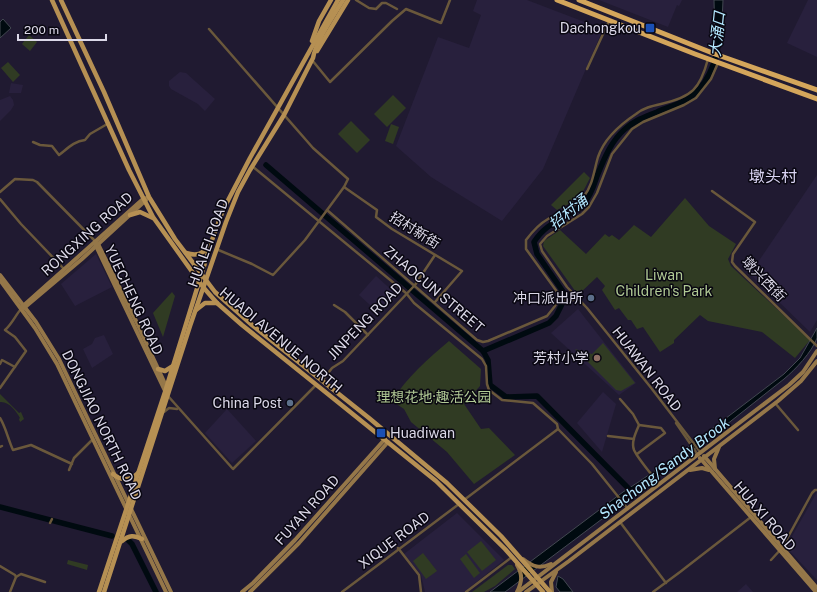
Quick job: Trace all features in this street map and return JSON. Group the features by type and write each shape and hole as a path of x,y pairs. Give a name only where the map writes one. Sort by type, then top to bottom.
{"highway":[{"path":"557,0 817,99"},
{"path":"579,0 590,2 717,54 817,90"}],"main road":[{"name":"HUADI AVENUE NORTH","path":"52,0 144,201 203,287 217,303 242,325 436,481 516,562 543,592"},
{"name":"HUADI AVENUE NORTH","path":"61,0 104,92 149,197 165,224 202,276 234,310 410,451 447,483 522,559 551,592"},
{"path":"307,54 319,20 331,0"},
{"name":"HUALEI ROAD","path":"129,510 162,414 173,366 212,240 223,210 240,176 338,0"},
{"name":"HUALEI ROAD","path":"129,510 139,472 166,392 216,249 238,192 252,166 284,115 323,34 343,0"},
{"path":"312,59 348,0"},
{"path":"284,97 291,101"},
{"name":"RONGXING ROAD","path":"24,307 149,197"},
{"name":"RONGXING ROAD","path":"24,307 64,269 96,244 144,201"},
{"path":"130,215 140,212 148,214 155,219"},
{"path":"186,253 194,255 203,253 212,240"},
{"name":"YUECHENG ROAD","path":"96,244 158,369 166,392"},
{"name":"YUECHENG ROAD","path":"96,244 166,392"},
{"name":"DONGJIAO NORTH ROAD","path":"0,275 43,332 59,359 77,395 166,592"},
{"name":"DONGJIAO NORTH ROAD","path":"0,280 24,307 51,353 171,592"},
{"path":"195,312 206,303 217,303"},
{"path":"518,591 539,579 551,566 660,485 698,452 789,385 803,372 817,351"},
{"path":"539,579 547,577 556,571 775,403 801,381 817,360"},
{"path":"158,369 168,370 173,366"},
{"name":"FUYAN ROAD","path":"242,592 253,583 295,540 387,441"},
{"name":"FUYAN ROAD","path":"250,592 299,544 387,441"},
{"path":"686,471 702,468 713,471 715,454 721,445"},
{"name":"HUAXI ROAD","path":"698,452 751,516 817,588"},
{"name":"HUAXI ROAD","path":"713,471 781,549 816,592"},
{"path":"113,474 120,478 126,479 139,472"},
{"path":"104,592 129,510"},
{"path":"99,592 129,510"},
{"path":"120,542 128,536 135,536 142,539"},
{"path":"522,559 538,567 551,566"},
{"path":"516,562 521,572 522,580 518,591"},
{"path":"551,592 551,582 556,571"}],"street":[{"path":"356,0 369,8 376,9 382,3 386,3 397,9"},
{"path":"312,59 330,82 406,9 441,23 450,0"},
{"path":"587,68 609,20"},
{"path":"208,29 313,148 347,178 347,183 305,240 273,275 252,264 216,249"},
{"path":"578,298 572,301 565,301 560,297 528,252 525,242 531,233 544,222 583,198 592,181 598,157 605,142 627,120 640,111 679,98 692,90 702,79 714,61"},
{"name":"HUAWAN ROAD","path":"698,452 649,384 578,298 567,287 540,246 541,242 582,214 589,206 597,193 612,154 633,128 696,98 711,79 714,61"},
{"path":"33,142 40,145 52,146 59,155 73,144 85,140 90,134 109,123"},
{"path":"252,166 407,292 414,303 482,359 486,366 487,384 489,390 502,400 533,403 557,424 558,429 592,464 628,509"},
{"path":"0,192 15,179 33,180 37,182 96,244"},
{"name":"招村新街","path":"344,187 377,210 376,217 392,229 462,271 435,302"},
{"name":"墩兴西街","path":"712,192 755,222 733,254 732,262 816,345"},
{"path":"0,198 21,224 64,269"},
{"name":"ZHAOCUN STREET","path":"327,210 435,302 477,340 483,342 488,341 547,316 560,297"},
{"name":"JINPENG ROAD","path":"322,381 332,368 343,361 414,285 435,255"},
{"path":"334,305 345,312 368,335"},
{"path":"0,388 26,351 15,337 5,330 24,307"},
{"path":"0,364 2,360 15,367"},
{"path":"166,392 179,409 233,469 317,384"},
{"path":"620,399 633,414 639,425 634,439 634,449 660,485"},
{"path":"775,403 798,430"},
{"path":"162,414 169,408 179,409"},
{"path":"0,418 13,450 31,445 72,464"},
{"path":"637,454 665,433 661,428 639,425"},
{"path":"464,500 558,429"},
{"path":"608,436 634,439"},
{"path":"69,470 74,458 93,439"},
{"path":"771,560 781,549 812,493 817,490"},
{"name":"XIQUE ROAD","path":"342,592 398,548 459,504"},
{"path":"653,592 751,516"},
{"path":"50,523 52,519"},
{"path":"620,521 666,583"},
{"path":"398,548 419,575 421,592"},
{"path":"466,592 516,562"},
{"path":"0,566 14,573 16,577"},
{"path":"10,592 16,577 21,574 45,582"}],"shaded area":[{"path":"477,0 527,0 603,29 543,169 502,221 431,177 396,146 438,37 469,48 481,15 473,11"},
{"path":"599,0 682,0 679,6 677,5 668,27"},
{"path":"808,0 817,0 817,57 787,43"},
{"path":"180,72 186,73 215,99 205,111 198,104 171,89 169,86 169,81"},
{"path":"11,83 23,85 21,93 9,93"},
{"path":"10,96 14,105 0,121 0,100"},
{"path":"817,175 817,320 810,332 750,274"},
{"path":"96,254 112,287 75,306 61,284"},
{"path":"376,276 396,294 379,313 359,295"},
{"name":"芳村小学","path":"578,309 636,383 619,395 551,333"},
{"path":"104,335 113,354 92,368 83,349 92,344 95,338"},
{"path":"603,392 616,404 602,452 577,423"},
{"path":"227,409 256,441 232,463 205,433"},
{"path":"817,492 817,580 786,547"},
{"path":"457,513 504,560 464,592 425,592 421,575 404,554"},
{"path":"746,584 753,592 737,592"}],"green space":[{"path":"29,35 37,42 30,51 22,44"},
{"path":"8,62 20,75 13,82 1,68"},
{"path":"393,95 406,108 387,127 374,114"},
{"path":"351,121 370,140 357,153 338,134"},
{"path":"391,124 399,127 393,144 385,141"},
{"path":"584,172 590,178 578,198 557,210 551,205"},
{"name":"Liwan Children's Park","path":"685,198 709,226 736,244 728,259 731,266 810,340 795,358 762,332 708,321 700,315 674,340 674,343 660,352 643,327 637,329 631,320 628,320 619,308 615,310 602,290 605,286 597,277 578,295 543,246 544,241 560,230 586,254 605,234 609,237 612,235 619,240 634,225 651,237"},
{"path":"172,292 175,296 163,337 153,313"},
{"name":"理想花地·趣活公园","path":"449,341 481,369 480,386 464,404 481,429 489,428 515,455 474,484 447,452 411,422 404,409 392,401 411,376"},
{"path":"603,343 635,383 621,391 616,390 575,349 592,354"},
{"path":"0,394 19,413 21,412 24,419 20,422 20,418 12,407 6,403 0,402"},
{"path":"481,541 496,560 482,571 467,552"},
{"path":"423,553 437,571 426,579 413,561"},
{"path":"466,554 480,573 474,578 460,559"},
{"path":"68,560 88,565 87,570 67,564"},
{"path":"508,565 512,565 515,569 495,586 484,592 472,592"}],"water":[{"name":"大涌口","path":"714,0 723,0 721,46 715,43"},
{"path":"3,19 11,28 0,38 0,22"},
{"name":"Shachong/Sandy Brook","path":"817,328 817,338 815,343 798,366 784,379 707,440 505,592 490,592 623,492 675,457 784,374 800,358"},
{"path":"558,576 563,579 573,592 560,592 556,587"}],"waterway":[{"name":"招村涌","path":"483,351 549,323 556,316 566,296 537,254 534,242 551,224 578,208 589,197 608,151 625,129 640,119 682,102 699,89 710,74 716,56 719,38"},
{"name":"Shachong/Sandy Brook","path":"266,165 483,351 488,360 490,385 506,397 537,396 633,493"},
{"path":"0,507 112,536"},
{"path":"128,540 132,544 156,592"}],"place":[{"name":"Dachongkou","path":"650,28"},
{"name":"冲口派出所","path":"591,298"},
{"name":"芳村小学","path":"597,358"},
{"name":"China Post","path":"290,403"},
{"name":"Huadiwan","path":"381,433"}],"district":[{"name":"墩头村","path":"773,176"}]}
